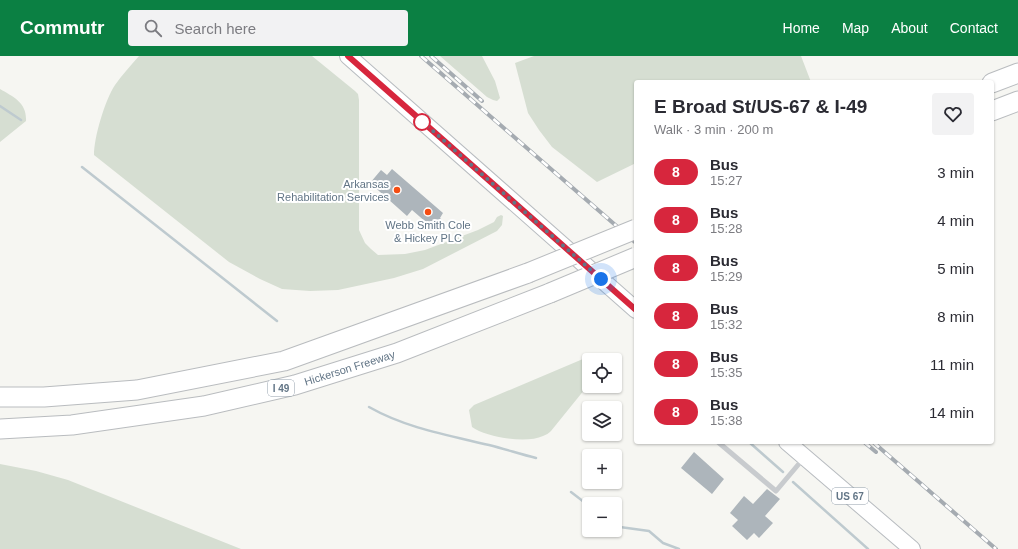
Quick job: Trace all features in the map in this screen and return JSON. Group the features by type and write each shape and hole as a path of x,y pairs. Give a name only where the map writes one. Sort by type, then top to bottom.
{"highway":[{"path":"994,82 1018,72"},
{"path":"994,110 1018,101"},
{"path":"994,120 1018,112"},
{"name":"I 49","path":"0,397 44,397 137,390 284,361 528,272 634,230"},
{"name":"Hickerson Freeway","path":"0,429 72,424 204,406 295,385 397,353 550,293 634,257"}],"main road":[{"path":"348,56 634,308"},
{"name":"US 67","path":"789,444 912,549"}],"lane":[{"path":"720,444 776,491 804,457"}],"shaded area":[{"path":"139,56 312,56 355,91 358,94 359,100 359,230 365,243 378,255 405,254 425,250 478,230 494,222 497,217 501,215 503,216 502,225 497,231 423,269 394,278 338,290 310,291 282,289 260,279 229,262 94,155 94,147 98,129 111,92"},
{"path":"440,56 482,56 495,81 500,98 497,101 487,97"},
{"path":"534,56 801,56 810,80 634,80 634,164 597,182 552,147 539,130 528,113 515,63"},
{"path":"0,89 19,101 26,115 26,121 0,142"},
{"path":"582,359 582,393 551,431 544,436 517,439 496,436 478,431 472,427 469,410 474,405"},
{"path":"0,464 36,471 68,480 241,549 0,549"}],"building":[{"name":"Arkansas Rehabilitation Services","path":"392,169 443,213 440,218 442,220 434,229 412,210 407,216 370,183 381,170 387,175"},
{"path":"694,452 724,479 712,494 681,468"},
{"path":"767,489 780,499 765,516 773,523 759,538 754,533 747,540 732,526 738,520 730,513 744,496 753,504"}],"waterway":[{"path":"0,106 21,120"},
{"path":"82,167 277,321"},
{"path":"369,407 412,426 536,458"},
{"path":"751,444 783,472"},
{"path":"793,482 868,549"},
{"path":"571,492 582,500"},
{"path":"622,527 649,531 663,543 679,549"}],"railway":[{"path":"421,56 634,241"},
{"path":"431,56 482,101"},
{"path":"866,444 876,452"},
{"path":"875,444 996,549"}],"bus line":[{"name":"8","path":"348,56 634,308"}],"place":[{"name":"Arkansas Rehabilitation Services","path":"397,190"},
{"name":"Webb Smith Cole & Hickey PLC","path":"428,212"}],"route":[{"path":"422,122 417,117 601,279"}]}
